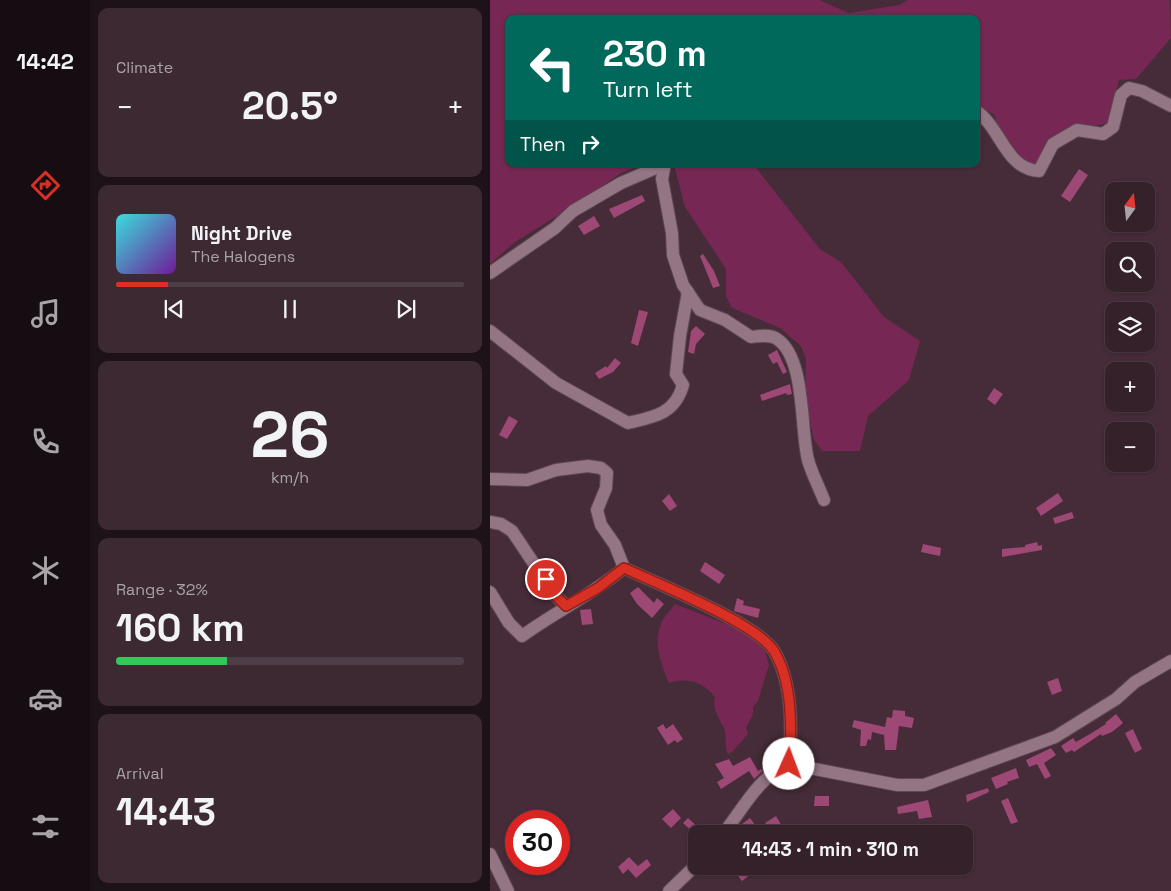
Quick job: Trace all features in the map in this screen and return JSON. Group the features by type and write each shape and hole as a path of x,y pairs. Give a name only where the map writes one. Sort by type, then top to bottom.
{"street":[{"path":"980,114 988,120 1014,160 1028,170 1039,171 1053,144 1077,130 1103,134 1113,127 1121,95 1129,88 1142,91 1171,106"},
{"path":"490,274 554,228 573,211 621,183 658,167"},
{"path":"664,167 662,179 672,233 673,255 688,292 700,310 725,320 751,337 764,335 777,338 787,349 794,367 808,459 824,500"},
{"path":"490,331 556,383 628,423 651,417 669,409 679,399 683,385 676,374 680,336 688,292"},
{"path":"490,479 527,480 556,470 588,466 602,468 607,473 606,488 597,510 601,525 615,545 624,568 750,628 774,650 784,674 788,700 789,764"},
{"path":"490,522 501,524 512,531 555,595 566,606"},
{"path":"490,592 509,623 522,636 566,606 598,588 624,568"},
{"path":"730,825 765,778 777,769 789,764 897,785 924,785 1054,737 1116,699 1135,682 1171,661"},
{"path":"490,854 508,891"},
{"path":"669,891 688,873"}],"shaded area":[{"path":"490,0 819,0 849,13 899,5 908,0 1170,0 1171,38 1136,79 1119,80 1108,123 1090,127 1073,125 1051,142 1038,167 1028,167 1002,137 994,114 980,108 980,15 505,15 505,167 636,167 621,173 570,208 515,242 490,264"},
{"path":"755,167 820,249 841,262 884,317 920,341 909,380 868,416 860,451 822,451 814,440 805,399 806,359 801,346 780,328 732,308 726,296 726,269 685,207 675,168"},
{"path":"675,604 747,632 765,651 769,665 758,701 753,707 753,714 746,728 748,734 728,754 725,731 714,706 715,697 700,684 694,682 676,681 669,683 663,668 658,646 659,631 663,619"}],"building":[{"path":"1079,169 1088,175 1070,202 1061,196"},
{"path":"642,195 645,201 614,218 609,209"},
{"path":"594,216 600,226 584,235 578,226"},
{"path":"703,254 714,271 720,286 713,288 700,256"},
{"path":"639,310 648,312 638,346 631,343"},
{"path":"696,326 705,334 696,344 694,354 688,352 691,331"},
{"path":"777,350 787,372 783,374 777,362 773,364 768,355"},
{"path":"615,358 621,363 613,372 599,379 595,373 606,366 607,368"},
{"path":"790,384 792,394 787,395 786,393 762,401 760,395"},
{"path":"994,388 1003,394 995,405 987,399"},
{"path":"509,416 518,421 507,439 499,435"},
{"path":"1058,493 1063,501 1041,516 1036,508"},
{"path":"669,494 677,506 670,511 662,501"},
{"path":"1072,512 1074,518 1055,524 1053,518"},
{"path":"1037,542 1038,546 1042,545 1042,550 1002,557 1002,549 1025,547 1025,545"},
{"path":"923,544 941,548 940,556 921,552"},
{"path":"705,562 725,575 719,584 700,571"},
{"path":"638,587 654,603 657,598 664,604 652,618 637,604 630,593"},
{"path":"737,598 744,601 743,605 760,609 758,618 734,611"},
{"path":"591,609 593,624 582,625 580,610"},
{"path":"1058,678 1062,691 1052,695 1047,682"},
{"path":"893,710 905,711 905,716 914,718 912,728 899,726 896,750 885,750 884,735 872,732 871,740 868,739 866,746 860,746 861,730 852,727 854,720 885,727 887,717 892,718"},
{"path":"1116,714 1123,723 1112,732 1102,736 1101,734 1074,752 1072,750 1066,753 1061,746 1073,738 1076,742 1090,734 1106,724"},
{"path":"663,724 666,729 673,724 683,739 677,743 675,740 668,745 657,728"},
{"path":"1133,729 1142,749 1135,753 1125,733"},
{"path":"1051,748 1056,755 1044,763 1051,776 1045,779 1037,764 1029,767 1026,760"},
{"path":"750,757 758,771 761,769 763,771 754,779 749,771 721,789 717,782 724,778 715,764 729,759 733,766"},
{"path":"1016,768 1019,778 1007,782 1008,784 996,789 991,778"},
{"path":"988,788 989,792 967,802 966,795"},
{"path":"815,796 829,796 829,806 814,806"},
{"path":"1008,798 1018,822 1011,824 1001,801"},
{"path":"928,800 932,817 919,819 917,811 898,814 897,807"},
{"path":"673,809 681,818 671,828 662,819"},
{"path":"776,816 781,825 766,825 765,823"},
{"path":"688,818 696,825 688,825 688,828 683,823"},
{"path":"750,818 755,825 743,825"},
{"path":"629,857 638,866 647,859 651,865 636,878 628,869 623,874 618,867"},
{"path":"737,875 750,875 742,881"}],"route":[{"path":"546,579 555,595 566,606 598,588 624,568 750,628 774,650 784,674 788,700 789,764"}]}
